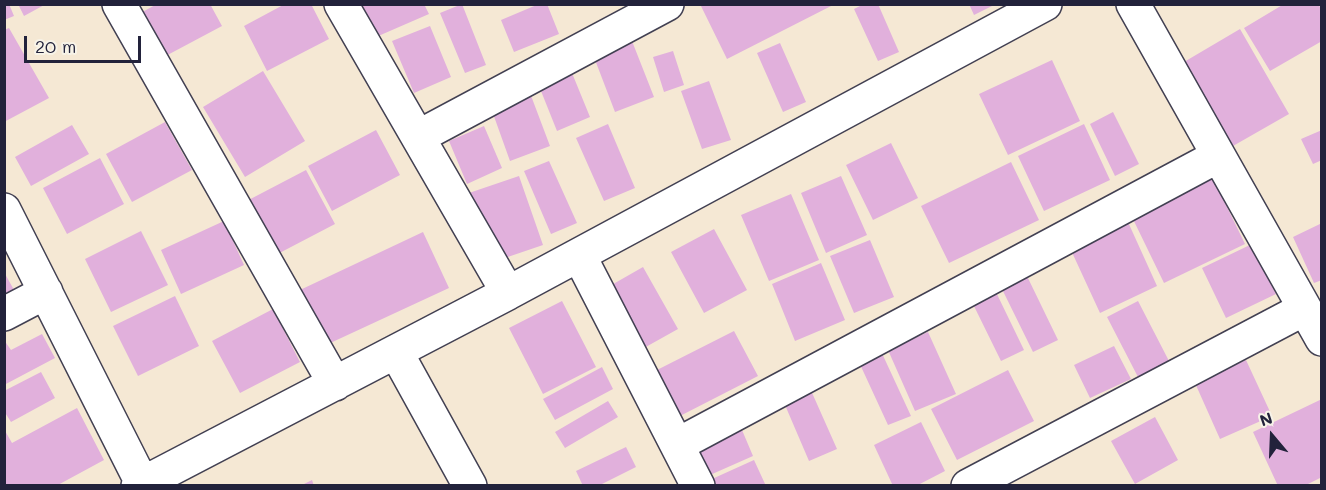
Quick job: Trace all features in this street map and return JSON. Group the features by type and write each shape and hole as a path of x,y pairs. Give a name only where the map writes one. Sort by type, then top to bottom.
{"street":[{"path":"119,4 335,384"},
{"path":"341,4 508,293"},
{"path":"418,137 667,4"},
{"path":"4,210 140,484 508,293 1045,4"},
{"path":"1132,4 1322,339"},
{"path":"677,445 1218,156"},
{"path":"579,255 698,486"},
{"path":"4,314 46,292"},
{"path":"968,486 1304,309"},
{"path":"396,352 470,486"}],"building":[{"path":"4,4 9,4 14,16 4,20"},
{"path":"18,4 46,4 24,16"},
{"path":"157,4 210,4 222,26 160,59 137,15"},
{"path":"285,4 311,4 329,39 267,71 244,26"},
{"path":"362,4 424,4 429,14 376,37"},
{"path":"462,4 486,65 465,73 440,13"},
{"path":"539,4 547,4 559,34 514,52 501,20"},
{"path":"700,4 835,4 727,59"},
{"path":"864,4 878,4 899,52 878,61 854,9"},
{"path":"969,4 996,4 974,15"},
{"path":"1284,4 1318,4 1322,10 1322,41 1270,71 1244,28"},
{"path":"430,26 451,77 414,93 392,41"},
{"path":"9,28 49,98 4,122 4,30"},
{"path":"1240,29 1289,114 1233,146 1184,62"},
{"path":"630,36 654,97 615,112 592,52"},
{"path":"780,43 806,102 783,112 757,53"},
{"path":"673,51 684,85 664,92 653,57"},
{"path":"1052,60 1080,121 1008,155 979,94"},
{"path":"263,71 305,141 245,177 203,107"},
{"path":"572,73 590,117 557,131 539,86"},
{"path":"709,81 731,140 702,149 681,91"},
{"path":"530,93 550,146 510,161 491,108"},
{"path":"1113,112 1139,164 1115,176 1090,124"},
{"path":"165,122 192,170 132,202 106,154"},
{"path":"608,124 635,188 604,201 576,138"},
{"path":"1084,124 1110,180 1044,211 1018,156"},
{"path":"72,125 89,154 31,186 15,157"},
{"path":"484,126 502,168 467,184 449,141"},
{"path":"376,130 400,175 332,211 308,166"},
{"path":"1322,130 1322,160 1313,164 1301,139"},
{"path":"891,143 918,198 873,220 846,165"},
{"path":"100,158 124,204 67,234 43,188"},
{"path":"549,161 577,223 551,234 524,171"},
{"path":"1011,162 1039,220 949,263 921,206"},
{"path":"306,170 335,224 268,259 239,205"},
{"path":"519,176 543,245 493,262 469,193"},
{"path":"841,176 867,235 826,253 801,193"},
{"path":"1212,176 1245,244 1164,283 1131,215"},
{"path":"791,194 819,260 769,281 741,215"},
{"path":"224,221 244,265 181,294 161,250"},
{"path":"1128,222 1157,286 1100,313 1070,248"},
{"path":"1322,223 1322,280 1314,283 1293,237"},
{"path":"714,229 747,290 704,313 671,252"},
{"path":"141,231 168,285 111,312 85,259"},
{"path":"423,232 449,288 326,345 300,290"},
{"path":"870,240 894,297 854,313 830,256"},
{"path":"1252,244 1276,294 1226,318 1202,268"},
{"path":"821,263 845,320 795,341 772,284"},
{"path":"643,267 678,329 635,353 601,291"},
{"path":"4,272 14,290 4,295"},
{"path":"1026,274 1058,340 1033,352 1001,287"},
{"path":"994,288 1024,350 1001,361 971,300"},
{"path":"175,296 199,346 138,376 113,326"},
{"path":"562,301 596,367 543,394 509,328"},
{"path":"1138,301 1169,361 1138,377 1107,317"},
{"path":"273,309 300,362 240,393 212,341"},
{"path":"734,331 758,376 678,417 655,371"},
{"path":"928,332 956,394 915,411 888,350"},
{"path":"42,334 55,358 4,385 4,340 11,350"},
{"path":"1114,346 1131,379 1090,398 1074,365"},
{"path":"880,349 911,416 888,425 858,360"},
{"path":"1246,360 1272,416 1220,439 1195,383"},
{"path":"602,367 613,389 555,420 543,399"},
{"path":"1008,370 1034,421 957,460 931,409"},
{"path":"41,372 55,398 11,422 4,411 4,391"},
{"path":"809,386 837,449 809,461 782,398"},
{"path":"1322,399 1322,477 1304,486 1278,486 1253,432"},
{"path":"608,401 618,417 565,448 555,432"},
{"path":"77,408 104,460 56,486 4,486 4,429 12,443"},
{"path":"1155,417 1178,460 1135,484 1111,441"},
{"path":"921,422 945,471 916,486 893,486 874,445"},
{"path":"739,423 753,456 710,475 695,443"},
{"path":"626,447 636,467 598,486 583,486 576,471"},
{"path":"754,460 766,486 715,486 712,479"},
{"path":"312,480 314,486 300,486"}]}
